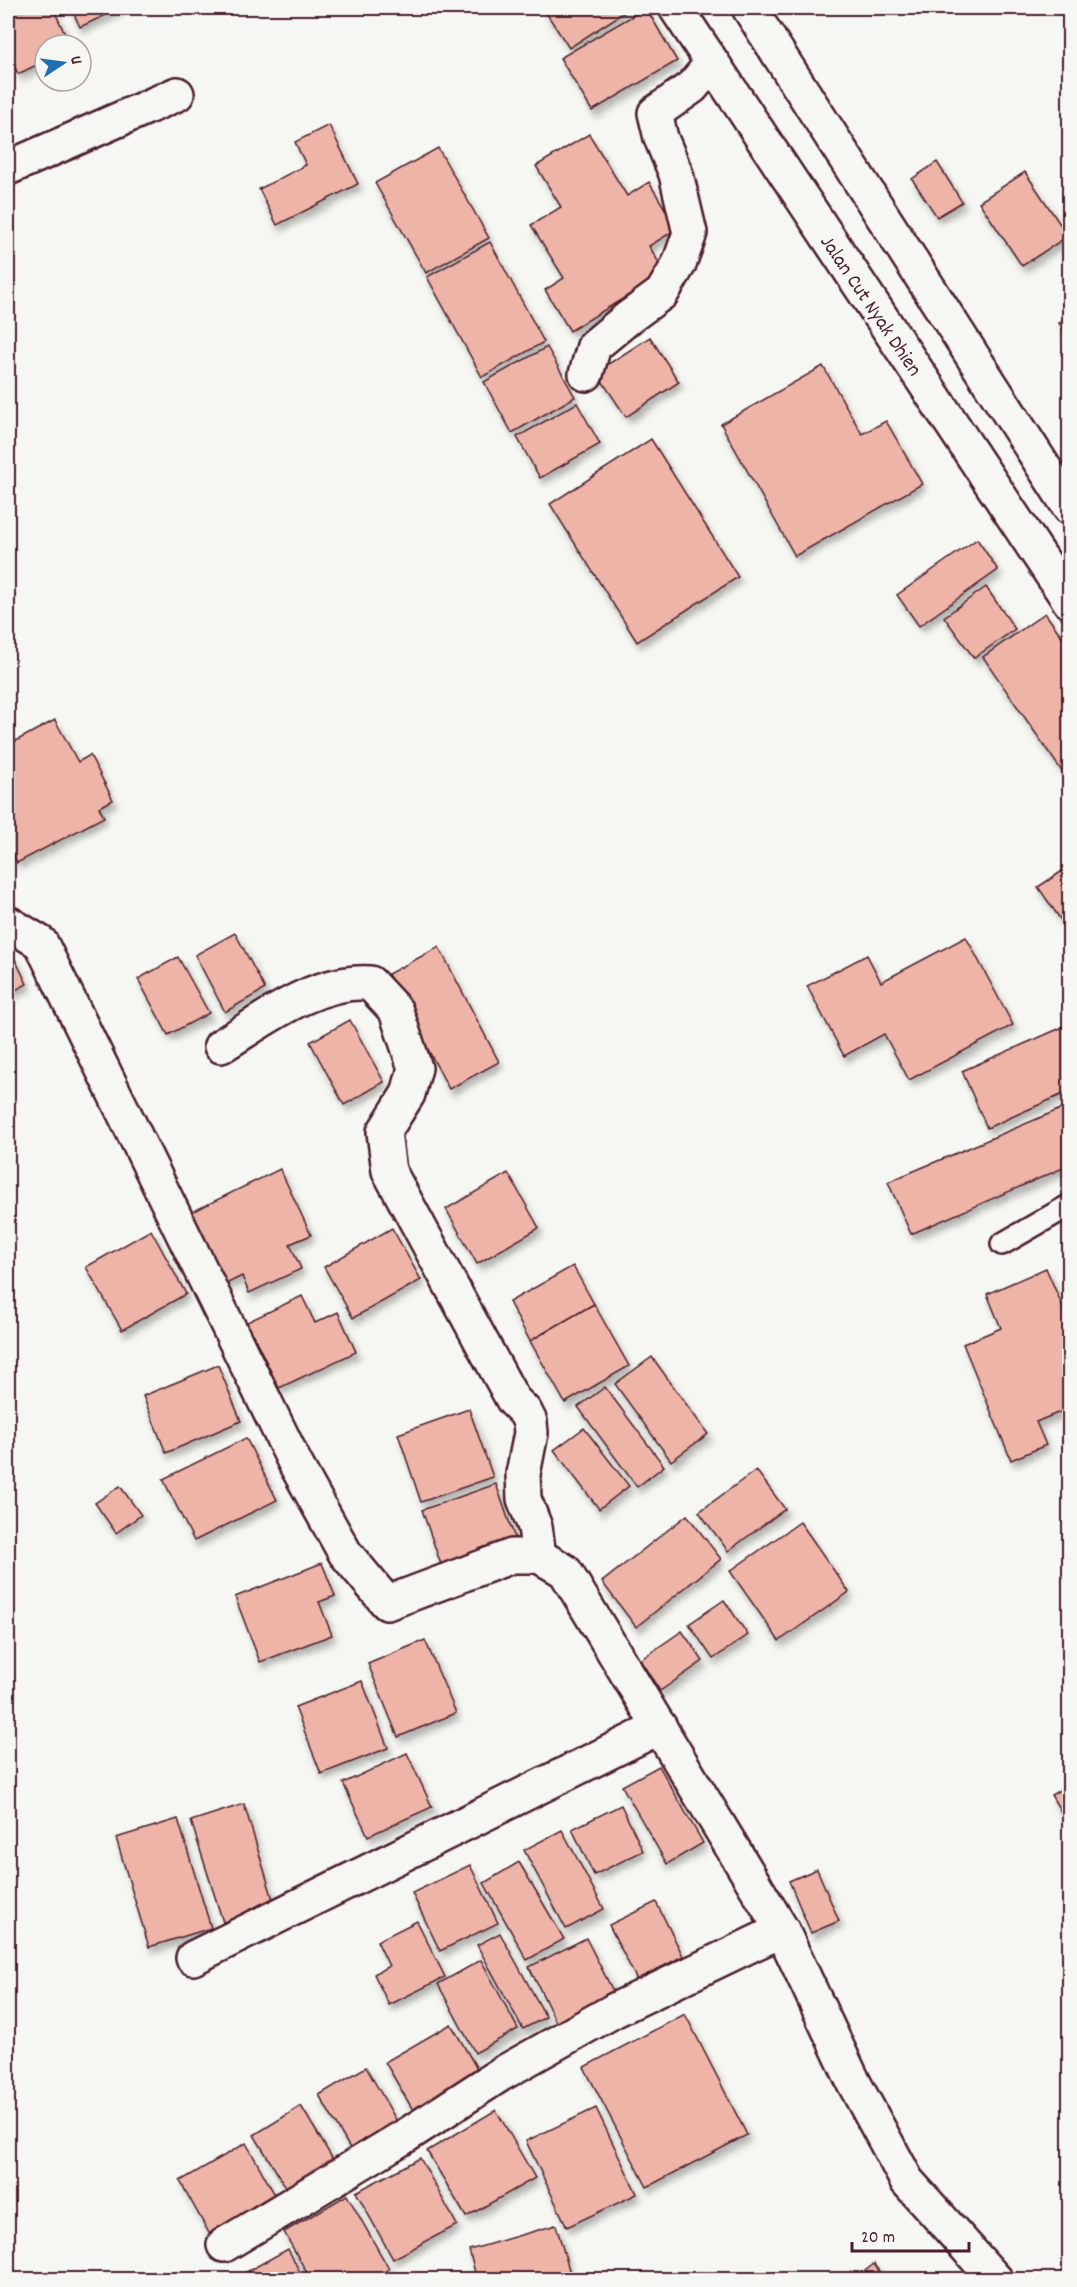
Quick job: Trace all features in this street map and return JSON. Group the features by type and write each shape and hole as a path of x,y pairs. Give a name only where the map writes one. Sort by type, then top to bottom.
{"main road":[{"name":"Jalan Cut Nyak Dhien","path":"676,8 1070,603"},
{"path":"749,8 1070,508"},
{"path":"586,374 594,346 662,293 679,264 690,233 676,174 661,138 655,113 692,87 712,63"},
{"path":"8,168 177,94"},
{"path":"8,923 41,943 295,1462 345,1553 387,1603 512,1556 538,1556 565,1572 782,1930 854,2083 908,2181 996,2280"},
{"path":"221,1046 314,991 351,982 370,983 396,1011 416,1068 408,1094 384,1131 389,1171 513,1400 525,1412 530,1422 531,1433 523,1474 524,1499 535,1527 538,1556"},
{"path":"193,1958 660,1727"},
{"path":"224,2246 407,2136 501,2074 615,2010 782,1930"}],"lane":[{"path":"1002,1244 1070,1205"}],"building":[{"path":"8,8 53,8 64,33 33,33 33,67 18,74 8,52"},
{"path":"71,8 121,8 80,27"},
{"path":"543,8 631,8 569,48"},
{"path":"646,8 677,61 592,111 560,58"},
{"path":"329,125 358,184 277,225 259,189 306,165 295,142"},
{"path":"589,134 627,196 649,182 677,229 649,246 665,273 570,331 545,290 564,278 531,225 561,207 536,166"},
{"path":"438,148 489,238 426,273 375,183"},
{"path":"937,162 962,202 937,217 912,179"},
{"path":"1025,172 1068,236 1022,266 979,202"},
{"path":"490,242 544,342 482,377 427,277"},
{"path":"1070,317 1070,341 1059,323"},
{"path":"650,337 679,382 626,417 596,372"},
{"path":"547,347 575,397 512,433 484,382"},
{"path":"823,366 862,434 886,421 922,484 795,556 721,424"},
{"path":"577,403 600,444 540,478 517,437"},
{"path":"651,439 738,577 637,642 550,504"},
{"path":"977,539 998,570 919,626 897,595"},
{"path":"986,587 1015,629 974,658 944,617"},
{"path":"1045,613 1070,648 1070,783 983,657"},
{"path":"55,720 78,762 90,755 113,800 99,807 104,817 17,863 13,853 8,857 8,745"},
{"path":"1070,866 1070,933 1038,887"},
{"path":"235,933 265,989 225,1012 195,955"},
{"path":"966,937 1013,1025 909,1080 884,1034 844,1056 807,986 867,955 881,982"},
{"path":"439,947 499,1062 449,1089 388,974"},
{"path":"14,957 27,984 8,994 8,960"},
{"path":"178,957 209,1013 168,1035 138,979"},
{"path":"350,1020 384,1082 344,1105 310,1042"},
{"path":"1070,1024 1070,1091 987,1128 962,1071"},
{"path":"1070,1105 1070,1165 911,1234 888,1182"},
{"path":"280,1169 311,1235 290,1244 301,1269 249,1293 242,1276 226,1284 192,1212"},
{"path":"508,1173 539,1228 477,1264 446,1209"},
{"path":"392,1228 421,1280 353,1318 324,1267"},
{"path":"151,1230 186,1294 122,1330 86,1267"},
{"path":"573,1266 594,1304 530,1341 509,1302"},
{"path":"1046,1268 1070,1324 1070,1408 1036,1422 1046,1445 1011,1460 963,1344 1001,1328 987,1294"},
{"path":"302,1296 315,1323 338,1312 356,1352 279,1388 247,1322"},
{"path":"594,1304 629,1366 565,1403 530,1341"},
{"path":"652,1357 708,1434 671,1461 615,1384"},
{"path":"218,1365 241,1421 166,1453 143,1396"},
{"path":"605,1387 664,1466 637,1487 578,1407"},
{"path":"469,1409 493,1477 421,1502 398,1434"},
{"path":"584,1428 629,1486 599,1509 554,1450"},
{"path":"246,1438 277,1500 194,1541 163,1479"},
{"path":"756,1470 785,1509 728,1551 699,1512"},
{"path":"496,1484 519,1550 445,1576 422,1510"},
{"path":"120,1486 141,1515 116,1533 95,1503"},
{"path":"687,1515 721,1559 636,1627 602,1582"},
{"path":"800,1522 849,1592 779,1641 730,1571"},
{"path":"322,1563 335,1596 319,1602 332,1635 260,1662 235,1597"},
{"path":"724,1600 748,1635 713,1659 689,1624"},
{"path":"682,1631 703,1661 660,1691 640,1660"},
{"path":"425,1640 456,1713 398,1737 368,1664"},
{"path":"362,1681 388,1748 321,1774 295,1707"},
{"path":"407,1753 432,1807 368,1836 343,1783"},
{"path":"659,1766 703,1843 667,1864 622,1786"},
{"path":"1070,1784 1070,1827 1051,1795"},
{"path":"244,1804 275,1906 223,1922 191,1821"},
{"path":"621,1805 643,1851 594,1875 572,1829"},
{"path":"178,1819 211,1928 149,1947 116,1838"},
{"path":"562,1830 604,1909 566,1929 524,1850"},
{"path":"519,1862 564,1939 527,1960 484,1883"},
{"path":"470,1865 498,1923 440,1951 412,1893"},
{"path":"817,1869 839,1921 811,1933 789,1881"},
{"path":"656,1902 683,1956 637,1980 609,1925"},
{"path":"417,1921 445,1977 389,2005 374,1974 389,1966 377,1941"},
{"path":"500,1933 546,2017 523,2029 477,1945"},
{"path":"586,1938 617,1999 559,2028 529,1967"},
{"path":"481,1960 518,2029 475,2053 438,1984"},
{"path":"685,2014 747,2135 647,2187 584,2067"},
{"path":"451,2024 483,2079 417,2117 385,2062"},
{"path":"366,2067 399,2125 352,2152 319,2095"},
{"path":"301,2106 337,2166 290,2194 254,2135"},
{"path":"596,2108 637,2194 567,2227 526,2141"},
{"path":"496,2110 535,2178 466,2217 427,2151"},
{"path":"246,2143 280,2204 214,2242 180,2181"},
{"path":"420,2158 457,2225 393,2259 356,2192"},
{"path":"347,2195 389,2269 371,2280 311,2280 284,2232"},
{"path":"556,2225 572,2280 477,2280 469,2250"},
{"path":"288,2249 304,2280 232,2280"},
{"path":"874,2264 885,2280 853,2280"}]}
